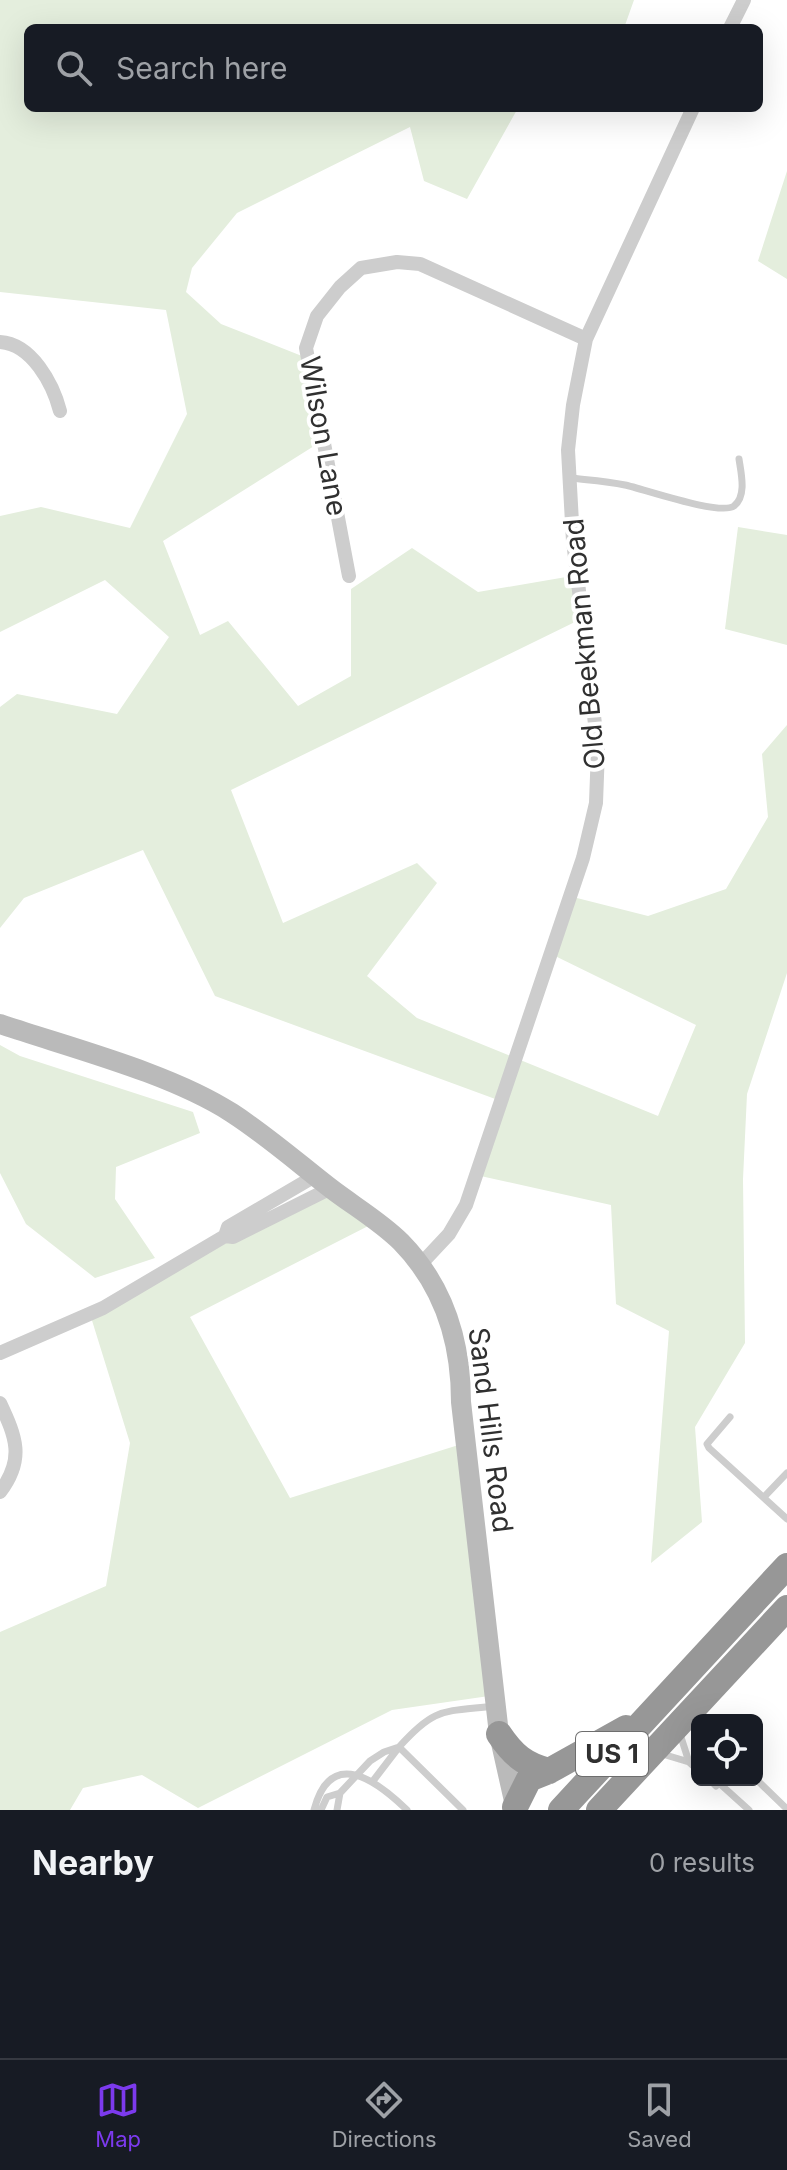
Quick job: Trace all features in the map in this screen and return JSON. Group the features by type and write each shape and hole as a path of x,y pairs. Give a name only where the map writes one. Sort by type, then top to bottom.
{"highway":[{"name":"US 1","path":"561,1810 787,1566"},
{"name":"US 1","path":"599,1810 787,1608"},
{"path":"515,1809 529,1779 619,1733 663,1699"},
{"path":"499,1734 515,1756 549,1771"}],"street":[{"path":"732,24 744,0"},
{"name":"Old Beekman Road","path":"420,1265 449,1234 466,1205 583,858 596,803 598,749 574,556 568,450 573,405 586,339 691,112"},
{"name":"Wilson Lane","path":"349,576 306,348 317,316 340,287 361,268 397,262 420,264 586,339"},
{"path":"0,342 10,342 22,350 47,377 60,411"},
{"name":"Sand Hills Road","path":"0,1024 144,1073 232,1113 399,1240 420,1265 447,1314 459,1357 461,1402 499,1734 515,1809"},
{"path":"0,1353 103,1308 225,1236 228,1227 323,1182"},
{"path":"0,1403 14,1434 16,1449 11,1474 0,1492"}],"lane":[{"path":"570,478 625,485 727,509 741,497 739,459"},
{"path":"730,1417 707,1444 787,1519"},
{"path":"764,1497 787,1473"},
{"path":"373,1781 422,1722 441,1712 496,1706"},
{"path":"678,1725 689,1762"},
{"path":"321,1810 327,1797 340,1793 377,1756 399,1747"},
{"path":"399,1747 463,1810"},
{"path":"653,1751 689,1762"},
{"path":"314,1810 329,1782 343,1773 359,1773 373,1781 407,1810"},
{"path":"722,1786 749,1810"},
{"path":"763,1786 787,1809"},
{"path":"337,1810 340,1793"},
{"path":"737,1799 738,1810"}],"green space":[{"path":"0,0 634,0 625,24 24,24 24,112 516,112 467,199 424,181 410,127 237,213 192,268 186,292 221,324 312,360 322,441 163,541 200,635 228,621 298,706 351,676 351,589 412,548 478,592 572,576 579,620 231,790 283,923 417,863 437,883 367,976 417,1018 658,1116 696,1025 551,954 569,896 648,916 726,889 768,817 762,754 787,725 787,973 747,1094 743,1179 745,1343 695,1427 702,1522 651,1563 669,1331 616,1304 611,1205 476,1175 498,1100 215,996 143,850 24,898 0,928 0,707 17,694 117,714 169,637 105,580 0,632 0,516 41,507 130,528 187,414 166,310 0,292"},
{"path":"787,171 787,279 758,261"},
{"path":"738,527 787,535 787,645 725,629"},
{"path":"0,1045 20,1056 193,1112 200,1133 116,1167 115,1199 155,1258 95,1278 26,1224 0,1173"},
{"path":"334,1187 376,1222 190,1317 290,1498 468,1442 496,1695 392,1710 198,1808 142,1775 83,1788 70,1810 0,1810 0,1632 106,1586 130,1443 90,1314"}]}
